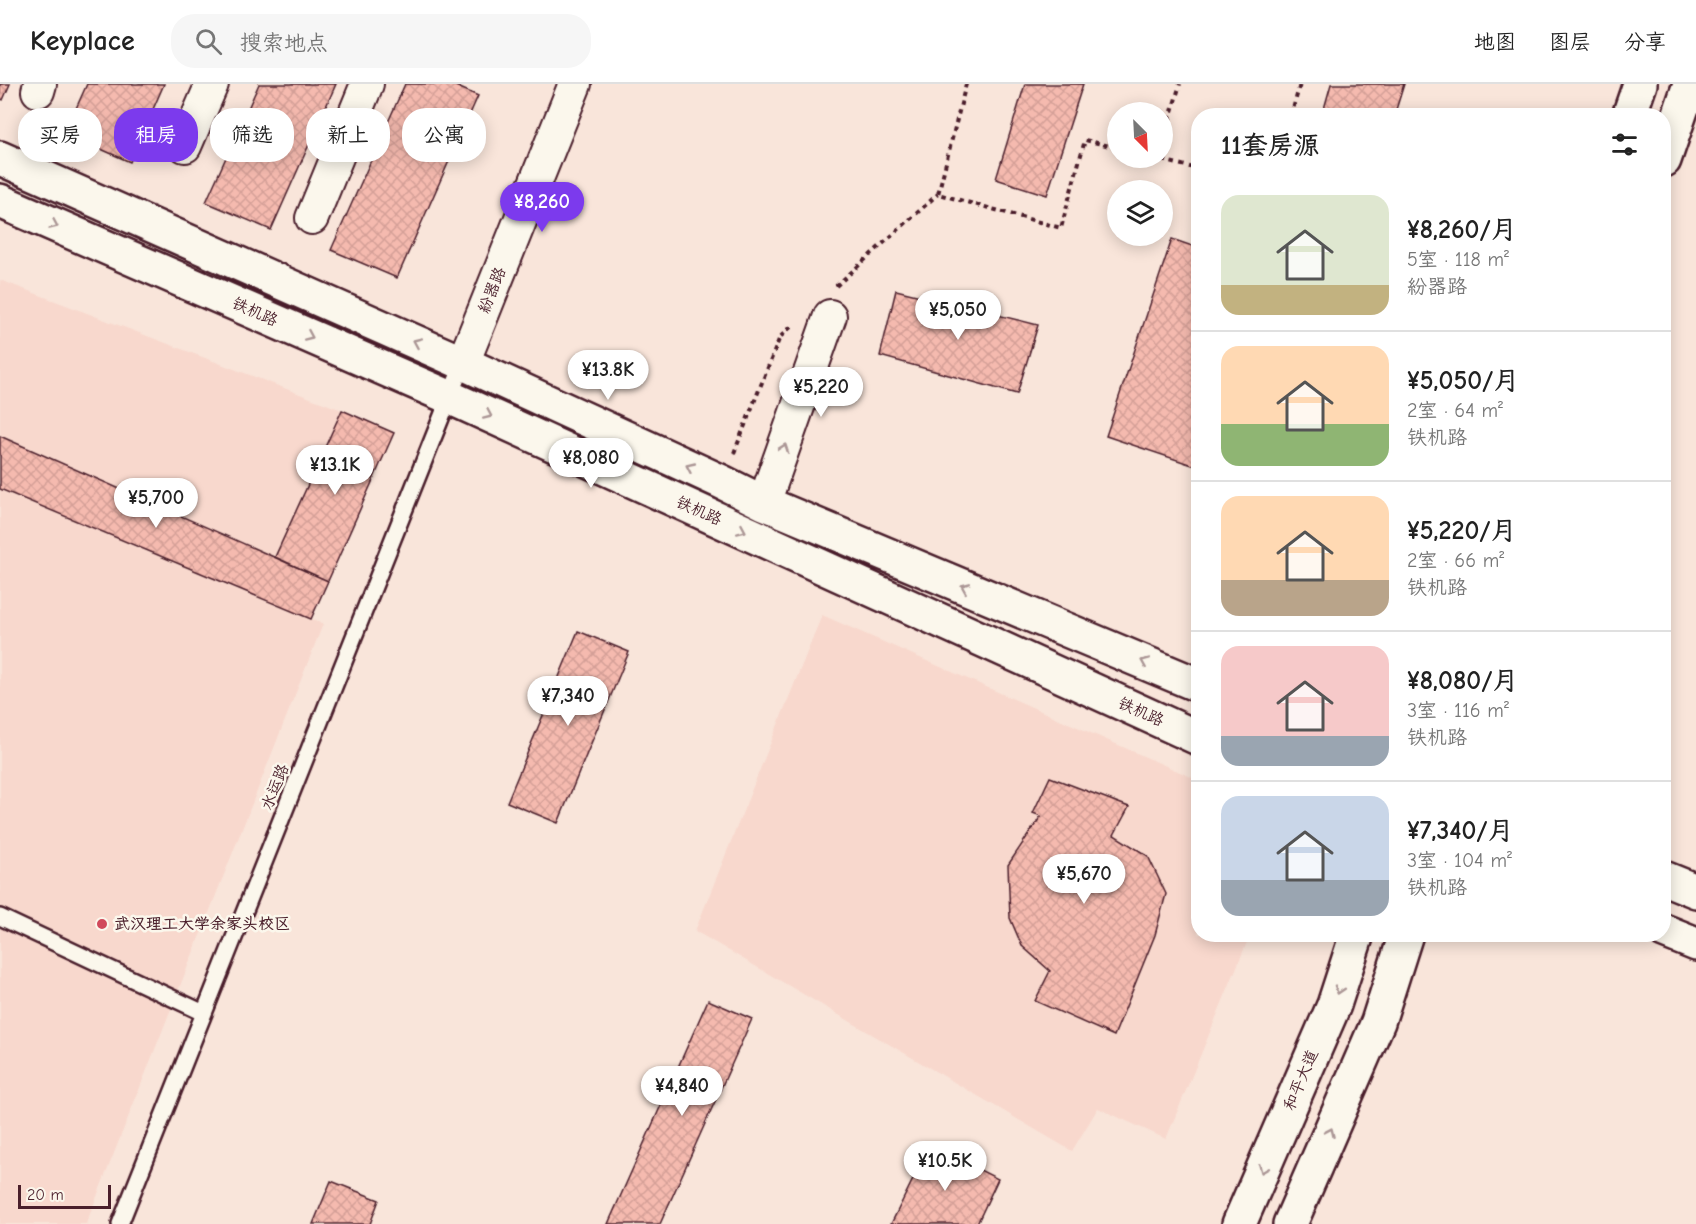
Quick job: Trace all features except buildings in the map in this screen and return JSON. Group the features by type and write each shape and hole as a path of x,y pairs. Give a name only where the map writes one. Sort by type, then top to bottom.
{"main road":[{"path":"1632,108 1640,84"},
{"path":"1671,140 1690,84"},
{"path":"0,158 463,363 764,503 1191,682"},
{"name":"铁机路","path":"0,201 449,397 1191,735"},
{"path":"1671,881 1696,891"},
{"path":"1671,934 1696,944"},
{"name":"和平大道","path":"1239,1224 1334,1005 1354,942"},
{"path":"1290,1224 1378,1022 1403,942"}],"street":[{"path":"198,117 212,84"},
{"path":"312,218 367,84"},
{"name":"紛器路","path":"463,363 575,84"},
{"path":"764,503 830,316"}],"lane":[{"name":"水运路","path":"120,1224 463,363"},
{"path":"0,917 204,1013"}],"path":[{"path":"966,84 938,194 1061,228 1085,140 1107,145"},
{"path":"1173,108 1180,84"},
{"path":"1293,108 1300,84"},
{"path":"1173,162 1191,167"}],"shaded area":[{"name":"武汉理工大学余家头校区","path":"0,280 342,410 394,433 311,618 323,624 86,1224 0,1224"},
{"path":"822,615 1191,777 1191,942 1247,942 1166,1139 1098,1108 1072,1151 695,931"}],"place":[{"name":"武汉理工大学余家头校区","path":"102,924"}]}
